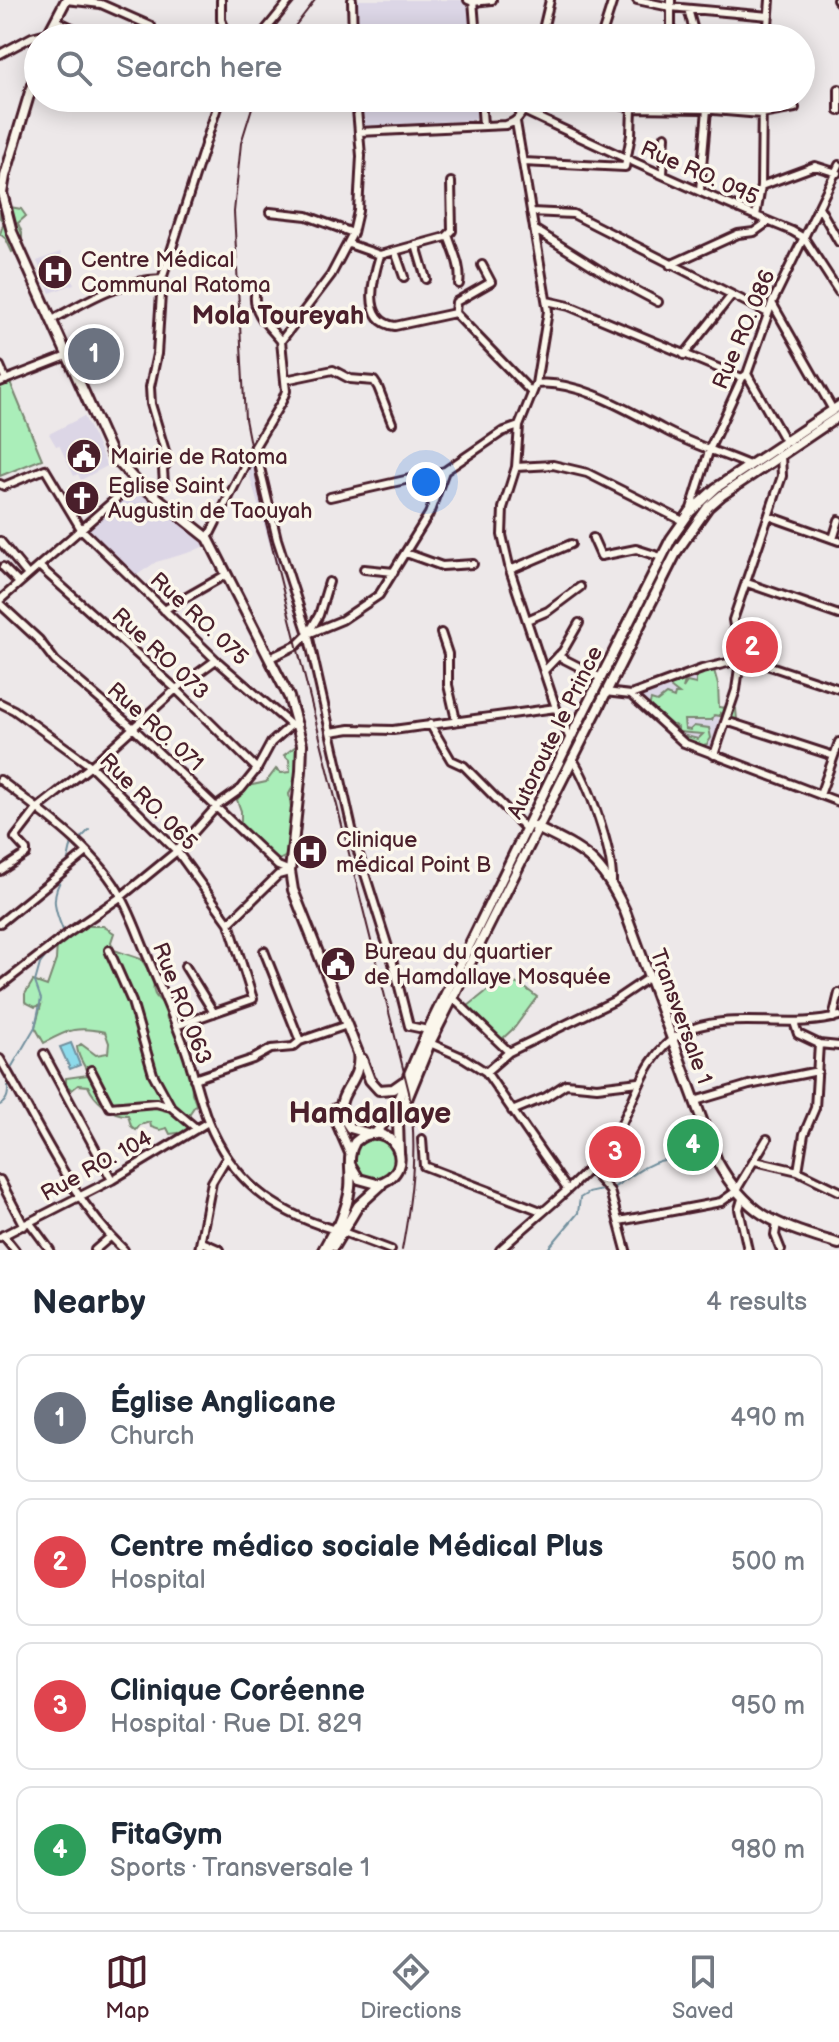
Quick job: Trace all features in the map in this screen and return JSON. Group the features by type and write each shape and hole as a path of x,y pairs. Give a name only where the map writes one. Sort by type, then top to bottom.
{"main road":[{"path":"53,24 66,0"},
{"path":"24,112 1,193 12,232 112,455 136,481 208,538 270,658 295,725 301,771 290,871 297,905 358,1053 359,1066 355,1079 342,1098 340,1113 350,1128 390,1139 399,1153 397,1169 358,1206 343,1232 327,1250"},
{"name":"Autoroute le Prince","path":"399,1153 398,1121 430,1043 570,739 661,557 690,512 716,488 785,441 837,411"},
{"name":"Autoroute le Prince","path":"373,1134 393,1111 428,1030 530,827 572,758 690,529 722,495 781,455 837,411"},
{"name":"Transversale 1","path":"530,827 570,843 593,859 612,882 717,1161 738,1196 777,1223 839,1244"},
{"path":"352,1037 375,1087 388,1091 407,1079"},
{"path":"327,1250 343,1218 351,1185 350,1153 337,1123 335,1107 354,1069 352,1037"},
{"path":"350,1153 360,1138 373,1134"},
{"path":"350,1164 359,1179 368,1183 386,1181"}],"street":[{"path":"66,0 101,4 146,24"},
{"path":"221,0 223,24"},
{"path":"270,24 290,0"},
{"path":"352,0 353,24"},
{"path":"474,24 471,1 492,0"},
{"path":"544,24 550,0"},
{"path":"605,24 613,0"},
{"path":"637,0 688,9 769,16"},
{"path":"768,24 770,0"},
{"path":"670,4 671,24"},
{"path":"688,9 692,24"},
{"path":"55,20 63,24"},
{"path":"0,54 24,41"},
{"path":"839,89 839,111"},
{"path":"152,494 164,484 163,469 168,461 151,404 150,387 157,354 162,279 216,112"},
{"path":"281,341 331,275 353,233 360,181 357,112"},
{"path":"482,112 483,125"},
{"path":"359,132 506,125 516,122 523,112"},
{"name":"Rue RO. 095","path":"526,112 626,160 700,190 714,200 804,238"},
{"path":"523,162 625,167 632,112"},
{"path":"700,190 705,112"},
{"path":"739,112 772,112"},
{"path":"756,216 761,186 761,114"},
{"path":"516,122 548,311 536,384 519,426 516,467 503,508 502,535 510,570 556,708 570,739"},
{"path":"663,174 665,136"},
{"name":"Rue RO. 086","path":"690,512 710,448 745,376 772,303 839,165"},
{"path":"761,186 815,166 837,173"},
{"path":"349,244 380,255 448,235 452,231 451,182"},
{"path":"819,207 839,242"},
{"path":"270,212 307,216 353,233"},
{"path":"531,212 573,214 768,313"},
{"path":"670,265 738,234 754,232 769,221"},
{"path":"534,229 555,239 609,276 658,302"},
{"path":"448,235 456,255 461,278 459,284"},
{"path":"804,238 839,292"},
{"path":"416,245 426,279"},
{"path":"395,251 404,277"},
{"path":"380,255 372,283 372,301 379,317 388,325 455,313"},
{"path":"482,265 491,282 456,302 455,313 532,393"},
{"path":"52,320 127,283 162,279"},
{"path":"208,538 286,391 281,341 258,313 255,295"},
{"path":"684,355 731,296"},
{"path":"547,301 569,306 684,355 745,376 785,441"},
{"path":"772,303 837,411"},
{"path":"0,366 3,381 67,356"},
{"path":"285,380 333,370 350,379 374,381 392,423"},
{"path":"536,384 547,383 578,390 749,465"},
{"path":"330,497 445,471 502,432 519,426"},
{"path":"255,447 277,539 308,634 355,842 409,1026 428,1030"},
{"path":"714,755 736,690 740,660 733,620 782,476 781,455"},
{"path":"516,467 553,465 587,473 683,521"},
{"name":"Rue RO. 075","path":"0,484 4,486 45,469 81,529 216,660 295,725"},
{"path":"308,634 342,620 379,595 429,514 445,471"},
{"path":"0,602 136,481"},
{"path":"769,516 836,540 839,520"},
{"path":"593,538 601,556 636,549 661,557"},
{"path":"0,541 28,575"},
{"path":"510,570 571,544"},
{"path":"406,553 442,566 473,564"},
{"name":"Rue RO 073","path":"39,566 176,689 257,769"},
{"path":"3,567 19,583"},
{"path":"364,569 394,572"},
{"path":"164,610 227,574"},
{"path":"270,658 297,645 308,634 319,615 329,582"},
{"path":"747,583 839,615"},
{"path":"527,620 548,611 580,587"},
{"name":"Rue RO. 071","path":"0,602 39,640 55,661 132,727 278,866 290,871"},
{"path":"544,671 558,656 579,623"},
{"path":"441,633 448,654 448,685 456,720"},
{"path":"558,656 601,678"},
{"path":"0,871 26,854 15,838 38,808 91,766 176,689 216,660"},
{"path":"605,692 631,695 702,669 740,660 755,661 839,689"},
{"path":"631,695 684,743 839,802"},
{"name":"Rue RO. 065","path":"0,703 91,766 177,851 229,923 253,999 214,1013"},
{"path":"331,732 393,730 556,708"},
{"path":"726,721 834,756"},
{"path":"430,724 451,760 464,766 530,827"},
{"path":"0,986 122,896 177,851 217,806 241,789 257,769 271,743 295,725"},
{"path":"820,795 839,742"},
{"path":"572,758 581,772 613,865 612,882"},
{"name":"Rue RO. 063","path":"0,780 38,808 87,852 122,896 176,1026 208,1122 227,1157 249,1185 276,1206 305,1221 332,1229"},
{"path":"0,923 87,852"},
{"path":"229,923 278,875 290,871"},
{"path":"109,950 132,1002 153,1074 171,1107 197,1129"},
{"path":"264,951 300,1041"},
{"path":"176,1026 214,1013 185,966"},
{"path":"486,1072 509,1052 614,1001 648,978"},
{"path":"500,1250 608,1147 639,1082 656,1055 682,1033 703,1026 836,1017 839,993"},
{"path":"453,998 509,1052"},
{"path":"794,1022 798,1034 819,1044 839,1046"},
{"path":"194,1079 253,1059 271,1049 293,1047 300,1041 347,1025"},
{"path":"430,1043 486,1072 567,1189"},
{"path":"798,1171 804,1134 815,1108 819,1044"},
{"path":"44,1054 112,1180"},
{"path":"0,1059 31,1110 42,1135 110,1237 124,1250"},
{"path":"91,1070 110,1107 156,1103 171,1107"},
{"path":"695,1101 749,1085 818,1071"},
{"path":"512,1111 546,1097 566,1084 597,1087 639,1082"},
{"name":"Rue RO. 104","path":"2,1236 112,1180 208,1122"},
{"path":"422,1139 424,1166 541,1211"},
{"path":"748,1250 738,1196 767,1139"},
{"path":"199,1250 212,1182 227,1157"},
{"path":"755,1161 798,1171 839,1191"},
{"path":"589,1168 609,1188 626,1250"},
{"path":"0,1180 27,1224 50,1250"},
{"path":"619,1221 738,1196"},
{"path":"327,1250 332,1229 343,1218"},
{"path":"777,1223 775,1235 781,1250"},
{"path":"343,1232 391,1250"},
{"path":"2,1236 15,1250"},
{"path":"95,1250 110,1237"},
{"path":"202,1242 220,1250"}],"shaded area":[{"path":"357,0 462,0 468,7 470,24 357,24"},
{"path":"361,112 478,112 478,115 474,120 364,126"},
{"name":"Centre Médical Communal Ratoma","path":"60,252 74,284 50,293 37,261"},
{"name":"Mairie de Ratoma","path":"84,416 107,466 81,480 78,474 74,476 59,445 56,446 49,434"},
{"path":"258,447 288,561 276,566 247,467"},
{"path":"136,487 147,492 206,538 209,544 156,562 134,577 83,530"},
{"path":"712,669 721,732 712,752 683,739 639,698"}],"green space":[{"path":"7,202 10,207 21,209 26,216 18,223 22,247 12,252 0,234 4,222 0,218 0,204"},
{"path":"10,382 42,459 0,476 0,387"},
{"path":"714,670 718,685 719,707 736,709 737,720 733,721 720,713 720,716 714,715 712,720 684,720 685,729 690,730 694,726 709,728 711,738 707,744 697,747 678,737 698,739 703,734 678,732 678,727 674,725 669,729 647,713 651,700 657,702 666,695 674,698 675,694 679,694 670,687 672,682 682,678 685,681 683,688 687,682 696,684 696,673"},
{"path":"296,746 300,749 296,781 289,794 293,819 289,836 291,844 285,857 279,860 241,831 241,811 237,800 248,786 266,782 276,769 281,773 290,772 289,760 284,755"},
{"path":"83,926 103,926 114,933 111,942 114,950 141,959 155,980 155,994 165,1005 167,1019 174,1025 191,1075 196,1104 190,1113 187,1140 177,1138 178,1133 170,1134 167,1128 160,1130 151,1127 150,1122 136,1130 131,1126 128,1115 104,1106 88,1086 78,1085 72,1090 66,1085 66,1078 88,1075 77,1047 81,1044 96,1055 108,1053 109,1043 105,1032 74,1030 44,1043 35,1027 41,1005 35,1007 25,1002 25,994 33,981 47,986 56,960 57,943"},
{"path":"510,981 537,997 515,1027 500,1041 468,1006 497,983 504,987"},
{"path":"375,1136 391,1142 397,1158 391,1174 375,1180 359,1174 353,1158 359,1142"}],"water":[{"path":"71,1043 80,1065 70,1069 60,1047"}],"waterway":[{"path":"81,838 89,830"},
{"path":"68,860 72,842"},
{"path":"63,930 57,915 55,896 64,875"},
{"path":"11,1068 35,1027 41,999 35,982 40,964 50,951"},
{"path":"0,1105 7,1097 8,1080"},
{"path":"613,1188 656,1162 676,1159 705,1164"},
{"path":"547,1250 578,1213 580,1198 602,1190"}],"railway":[{"path":"297,24 315,0"},
{"path":"251,112 241,143 234,212 245,419 263,511 409,1092 413,1171 402,1250"}],"place":[{"name":"Centre Médical Communal Ratoma","path":"55,272"},
{"name":"Église Anglicane","path":"94,354"},
{"name":"Mairie de Ratoma","path":"84,456"},
{"name":"Eglise Saint Augustin de Taouyah","path":"82,498"},
{"name":"Centre médico sociale Médical Plus","path":"752,647"},
{"name":"Clinique médical Point B","path":"310,852"},
{"name":"Bureau du quartier de Hamdallaye Mosquée","path":"338,964"},
{"name":"FitaGym","path":"693,1145"},
{"name":"Clinique Coréenne","path":"615,1152"}],"district":[{"name":"Mola Toureyah","path":"278,315"},
{"name":"Hamdallaye","path":"370,1113"}]}
